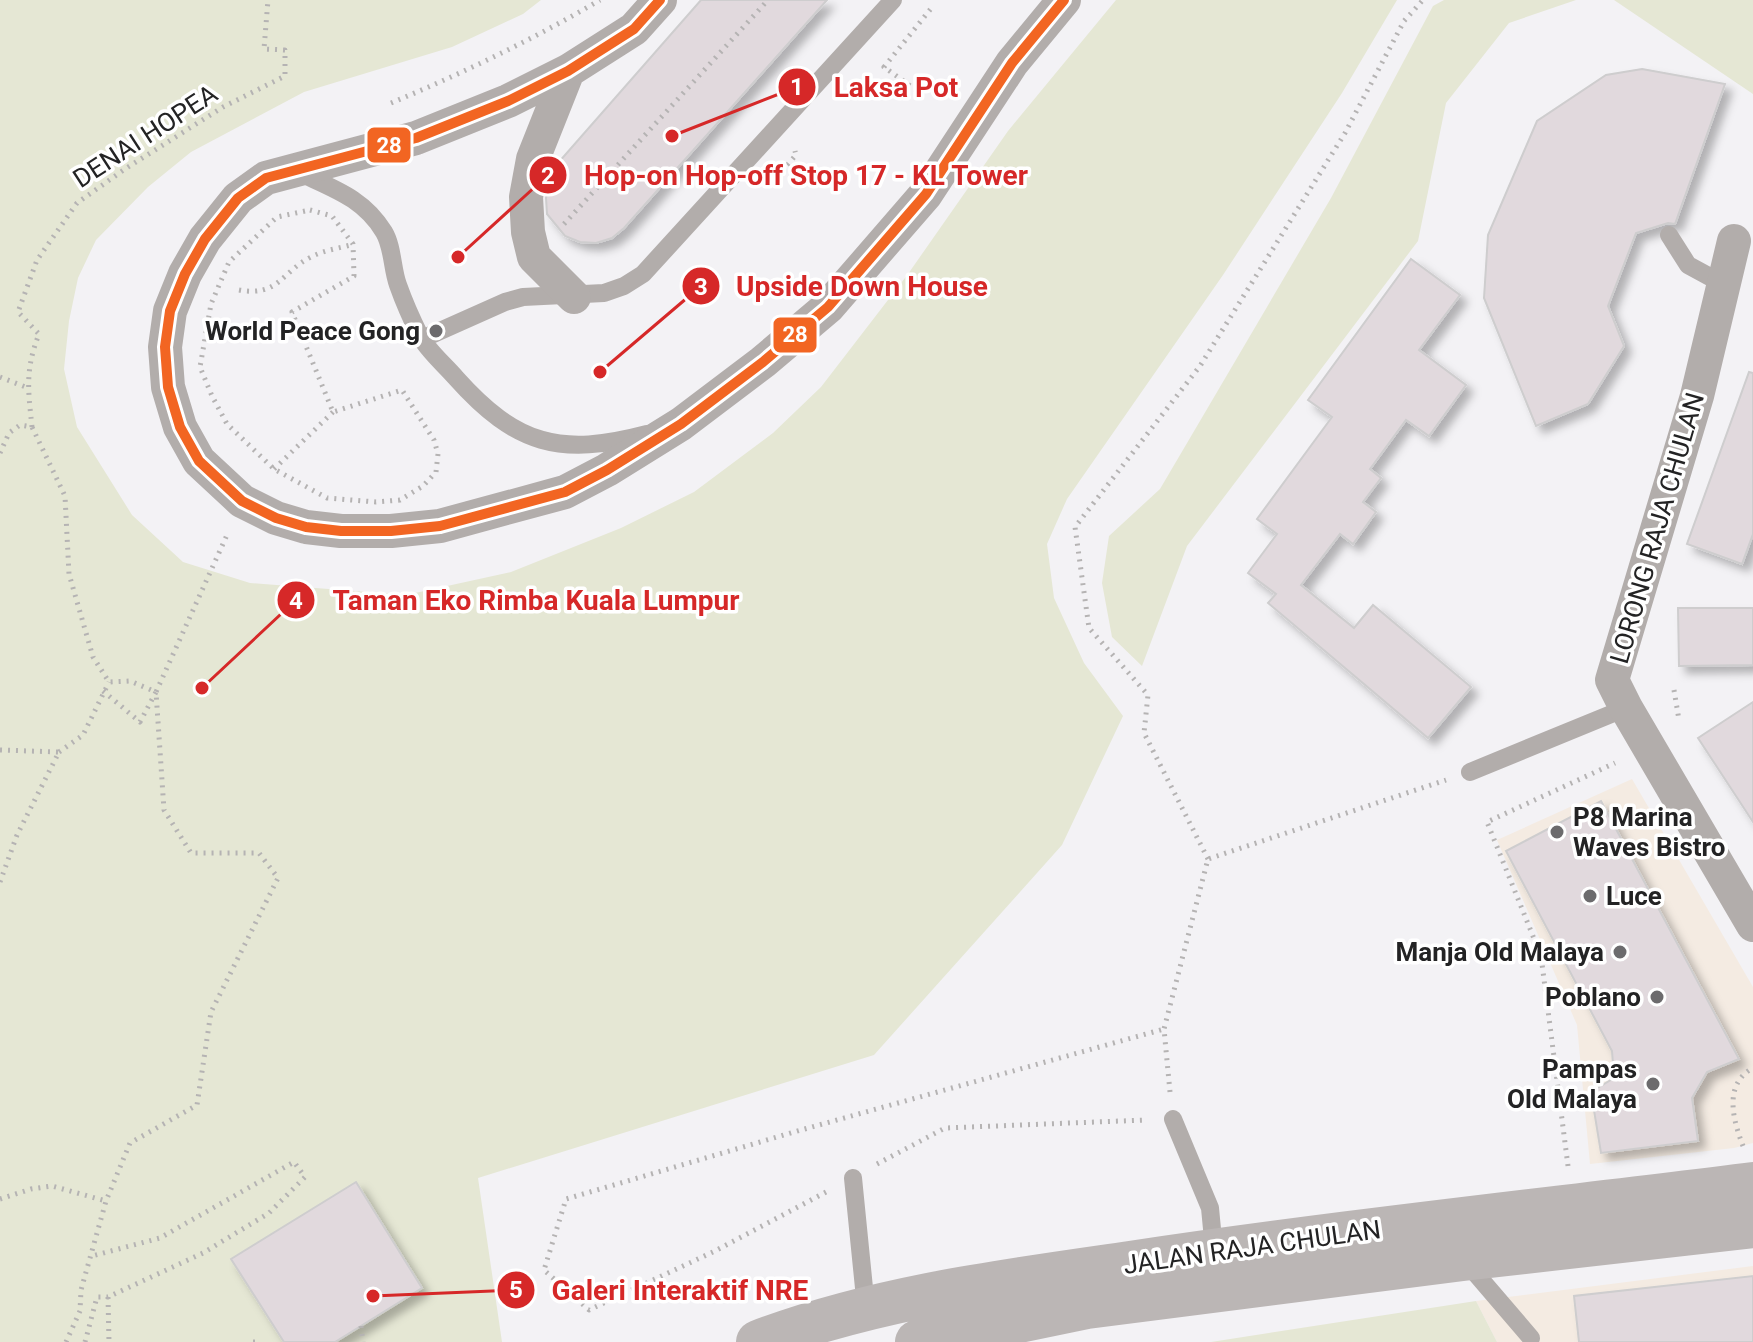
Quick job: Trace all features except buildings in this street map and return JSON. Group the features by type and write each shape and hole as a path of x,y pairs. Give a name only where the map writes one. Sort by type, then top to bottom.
{"main road":[{"name":"JALAN RAJA CHULAN","path":"758,1342 866,1308 1050,1275 1749,1167"},
{"name":"JALAN RAJA CHULAN","path":"917,1342 1087,1307 1753,1226"}],"street":[{"path":"660,0 634,29 568,71 508,101 416,138 266,178 238,198 205,239 185,274 170,311 165,347 168,387 180,427 199,461 242,501 276,518 306,527 391,531 440,526 565,492 607,470 681,424 763,362 828,307 926,194 1012,63 1064,0"},
{"path":"568,71 533,159 526,197 528,232 534,257 574,297"},
{"name":"LORONG RAJA CHULAN","path":"1734,241 1697,396 1612,680 1753,925"}],"lane":[{"path":"422,339 505,302 523,297 574,297 604,293 624,286 643,274 893,0"},
{"path":"293,170 358,200 386,234 398,285 422,339 488,411 516,429 547,443 568,446 620,441 681,424"},
{"path":"1669,235 1688,265 1723,284"},
{"path":"1470,772 1626,708"},
{"path":"1173,1119 1210,1208 1214,1250"},
{"path":"853,1178 866,1308"},
{"path":"1463,1259 1531,1338"}],"path":[{"name":"DENAI HOPEA","path":"109,682 93,657 69,574 65,496 32,427 28,388 30,360 39,334 18,312 37,260 77,203 223,107 285,76 285,50 264,49 268,0"},
{"path":"581,206 768,0"},
{"path":"1173,1119 1164,1029 1208,859 1144,733 1148,695 1089,628 1075,527 1200,366 1345,133 1404,21 1423,0"},
{"path":"923,95 884,67 933,6"},
{"path":"274,469 333,412 402,390 434,440 438,454 436,472 423,486 400,500 376,502 327,498 274,469 227,424 200,367 211,304 229,262 277,217 310,210 332,216 353,244 354,276 292,312 333,412"},
{"path":"239,290 256,293 278,284 310,257 386,234"},
{"path":"0,377 28,388"},
{"path":"0,453 9,433 20,425 32,427"},
{"path":"103,691 140,722 242,501"},
{"path":"0,882 17,835 59,752 83,735 109,682 130,681 156,692"},
{"path":"1674,690 1678,719 1686,731"},
{"path":"66,1342 80,1311 81,1290 106,1201 130,1143 197,1105 211,1012 278,878 259,853 191,853 164,810 156,692"},
{"path":"0,750 59,752"},
{"path":"1569,1170 1541,956 1487,822 1627,758"},
{"path":"1208,859 1470,772"},
{"path":"1749,1167 1733,1121 1732,1099 1744,1073 1753,1068"},
{"path":"85,1342 97,1297 108,1297 203,1253 269,1213 305,1177 294,1162 160,1238 91,1256"},
{"path":"0,1199 52,1186 106,1201"},
{"path":"108,1297 109,1342"},
{"path":"361,1326 363,1342"}],"shaded area":[{"path":"1632,779 1753,987 1753,1143 1734,1148 1590,1164 1577,1025 1497,840"},
{"path":"1753,1266 1753,1342 1497,1342 1476,1301"}],"green space":[{"path":"0,0 541,0 523,14 452,47 304,92 191,152 148,187 96,240 78,278 64,369 77,427 132,515 183,562 250,583 406,595 511,572 621,528 694,492 773,433 821,387 908,274 1008,131 1116,0 1397,0 1342,93 1223,275 1067,499 1047,544 1054,598 1084,663 1123,716 1062,845 874,1055 478,1178 502,1342 0,1342"},
{"path":"1444,0 1576,0 1509,23 1446,103 1418,241 1187,546 1142,666 1112,637 1102,583 1109,536 1160,489 1331,198 1433,6"},
{"path":"1614,0 1753,0 1753,94"},
{"path":"1476,1301 1497,1342 1211,1342"}],"transit line":[{"name":"28","path":"660,0 634,29 568,71 508,101 416,138 266,178 238,198 205,239 185,274 170,311 165,347 168,387 180,427 199,461 242,501 276,518 306,527 391,531 440,526 565,492 607,470 681,424 763,362 828,307 926,194 1012,63 1064,0"}],"place":[{"name":"Laksa Pot","path":"672,136"},
{"name":"Hop-on Hop-off Stop 17 - KL Tower","path":"458,257"},
{"name":"World Peace Gong","path":"436,331"},
{"name":"Upside Down House","path":"600,372"},
{"name":"Taman Eko Rimba Kuala Lumpur","path":"202,688"},
{"name":"P8 Marina Waves Bistro","path":"1557,832"},
{"name":"Luce","path":"1590,896"},
{"name":"Manja Old Malaya","path":"1620,952"},
{"name":"Poblano","path":"1657,997"},
{"name":"Pampas Old Malaya","path":"1653,1084"},
{"name":"Galeri Interaktif NRE","path":"373,1296"}]}
